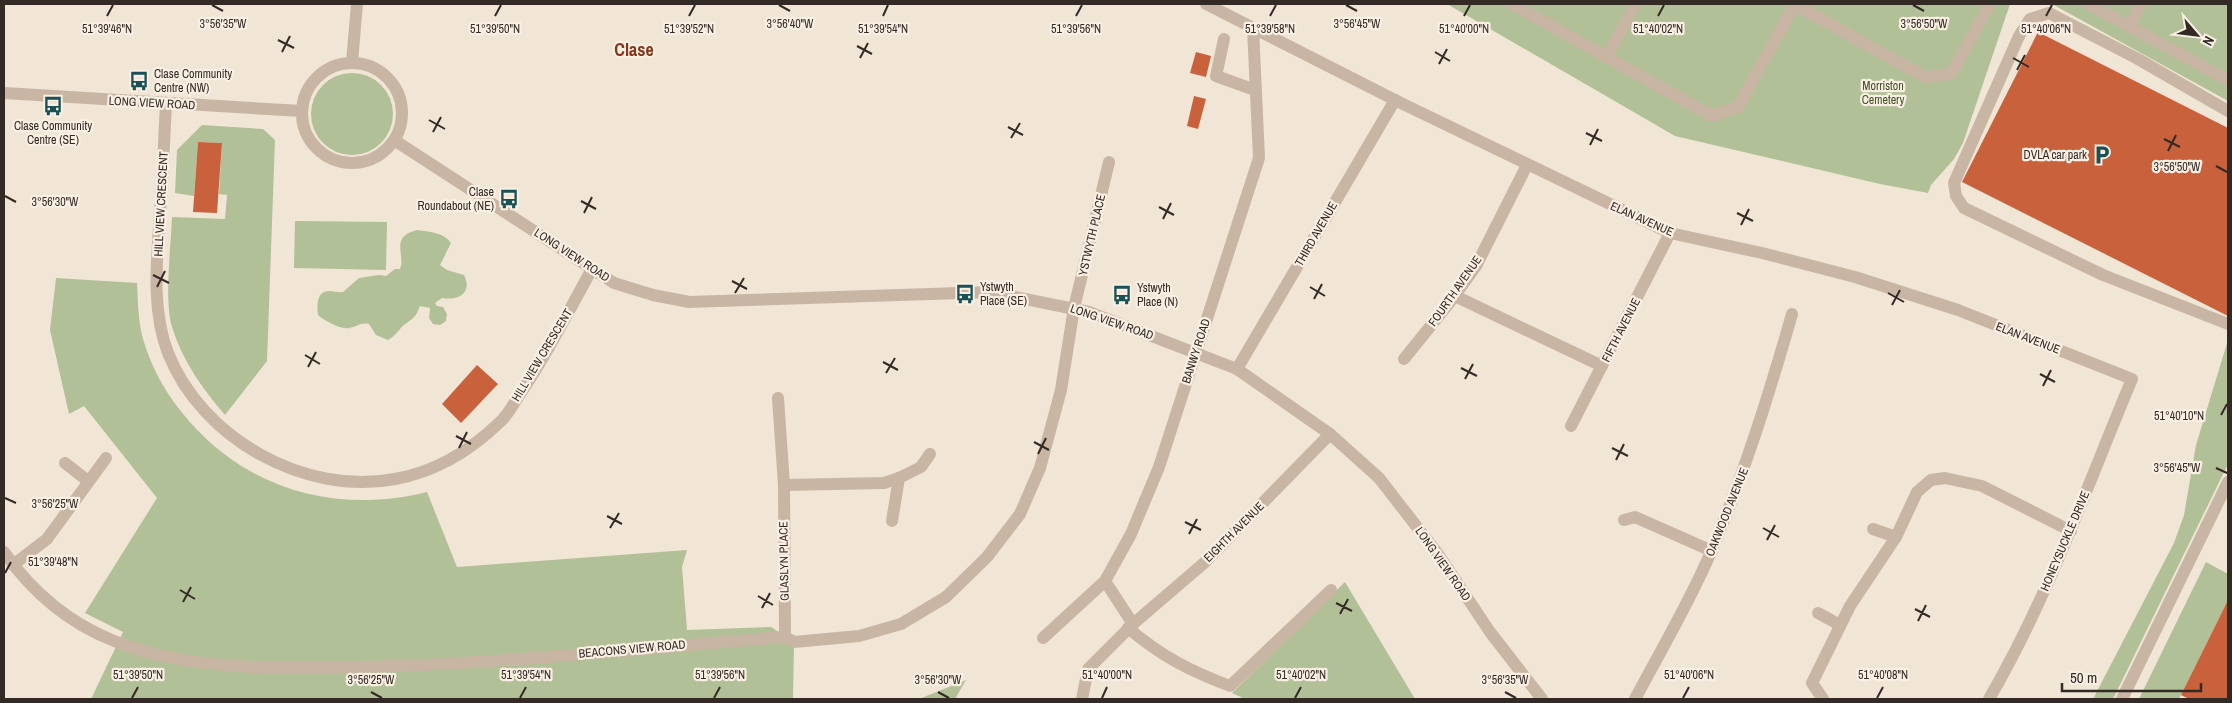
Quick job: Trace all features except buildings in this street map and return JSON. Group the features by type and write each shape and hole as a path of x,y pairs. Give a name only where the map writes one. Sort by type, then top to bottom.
{"street":[{"path":"352,62 357,4"},
{"name":"ELAN AVENUE","path":"1206,4 1395,100 1670,233 1762,253 1855,277 1958,310 2132,379"},
{"path":"1512,4 1712,116 1738,106 1795,4 1926,77 1951,74 1990,4"},
{"path":"1606,56 1636,4"},
{"path":"2088,4 2228,80"},
{"path":"2129,26 2141,4"},
{"path":"2228,111 2138,59 2049,13 2030,19 2019,36 1954,183 1956,196 1964,208 2103,275 2228,324"},
{"name":"BANWY ROAD","path":"1043,638 1105,581 1131,534 1159,467 1258,158 1254,28"},
{"path":"1224,39 1216,76 1255,90"},
{"path":"352,62 369,65 384,74 398,92 402,114 401,126 394,140 378,156 358,163 344,163 328,158 311,143 304,130 301,111 304,97 314,80 330,67 352,62"},
{"name":"LONG VIEW ROAD","path":"4,93 301,111"},
{"name":"THIRD AVENUE","path":"1237,369 1395,100"},
{"name":"HILL VIEW CRESCENT","path":"166,104 156,276 158,306 168,353 188,389 203,410 222,427 246,446 272,460 313,477 352,482 395,480 424,472 470,448 502,420 524,388 592,269"},
{"name":"LONG VIEW ROAD","path":"394,140 614,283 652,295 689,302 991,292 1089,312 1237,369 1330,434 1379,478 1438,554 1490,632 1542,699"},
{"name":"YSTWYTH PLACE","path":"1074,308 1109,162"},
{"name":"FOURTH AVENUE","path":"1404,359 1455,296 1476,266 1527,165"},
{"name":"FIFTH AVENUE","path":"1571,426 1670,233"},
{"path":"1455,296 1602,366"},
{"name":"BEACONS VIEW ROAD","path":"4,552 13,565 49,603 77,624 114,641 176,660 296,669 438,666 785,637 794,642 859,636 901,624 946,597 987,557 1020,514 1040,468 1061,390 1074,308"},
{"name":"OAKWOOD AVENUE","path":"1635,699 1712,551 1752,447 1792,314"},
{"name":"HONEYSUCKLE DRIVE","path":"1989,699 2007,667 2063,552 2093,472 2132,379"},
{"name":"GLASLYN PLACE","path":"778,398 784,485 785,637"},
{"name":"EIGHTH AVENUE","path":"1082,699 1088,669 1130,626 1204,563 1330,434"},
{"path":"784,485 884,483 921,467 930,454"},
{"path":"13,565 47,539 106,458"},
{"path":"64,463 88,482"},
{"path":"892,521 899,478"},
{"path":"1823,699 1812,682 1840,625 1850,606 1896,537 1917,492 1931,480 1945,478 1982,486 2071,531"},
{"path":"2122,699 2228,482"},
{"path":"1624,520 1635,517 1712,551"},
{"path":"1873,529 1896,537"},
{"path":"1105,581 1130,626 1154,650 1189,670 1230,686 1331,590"},
{"path":"1818,613 1840,625"}],"green space":[{"name":"Morriston Cemetery","path":"1447,4 2010,4 1963,143 1954,159 1931,185 1928,193 1880,184 1675,136"},
{"path":"2052,4 2228,4 2228,101"},
{"path":"352,73 368,76 381,85 390,98 393,114 390,130 381,143 368,152 352,155 336,152 323,143 314,130 311,114 314,98 323,85 336,76"},
{"path":"202,125 263,129 275,140 267,361 225,415 201,385 182,352 172,327 168,303 172,217 225,219 227,195 219,194 222,143 198,142 194,196 175,193 177,150"},
{"path":"295,221 387,222 386,270 294,268"},
{"path":"417,230 436,233 448,239 451,243 440,265 447,270 464,275 466,281 467,287 465,291 458,297 442,298 435,303 437,306 443,307 447,314 446,321 440,325 433,324 429,318 430,308 420,306 413,318 388,340 376,335 369,324 341,328 318,315 318,299 322,293 330,291 343,292 359,278 379,275 386,276 395,269 400,269 400,247 403,237"},
{"path":"56,278 137,283 141,332 151,362 162,383 189,421 213,445 240,465 268,480 298,491 329,498 361,500 394,498 427,492 457,567 687,550 682,567 687,630 771,627 794,642 793,699 91,699 123,632 85,613 157,498 84,406 69,414 50,330"},
{"path":"2228,340 2228,464 2113,699 2093,699 2174,543 2184,515 2196,445"},
{"path":"2206,562 2228,574 2228,600 2179,699 2139,699"},
{"path":"1345,582 1415,699 1245,699 1232,693"},
{"path":"966,680 955,699 919,699"}],"place":[{"name":"Clase Community Centre (NW)","path":"139,81"},
{"name":"Clase Community Centre (SE)","path":"53,106"},
{"name":"DVLA car park","path":"2102,155"},
{"name":"Clase Roundabout (NE)","path":"509,199"},
{"name":"Ystwyth Place (SE)","path":"965,294"},
{"name":"Ystwyth Place (N)","path":"1122,295"}],"district":[{"name":"Clase","path":"634,49"}]}
